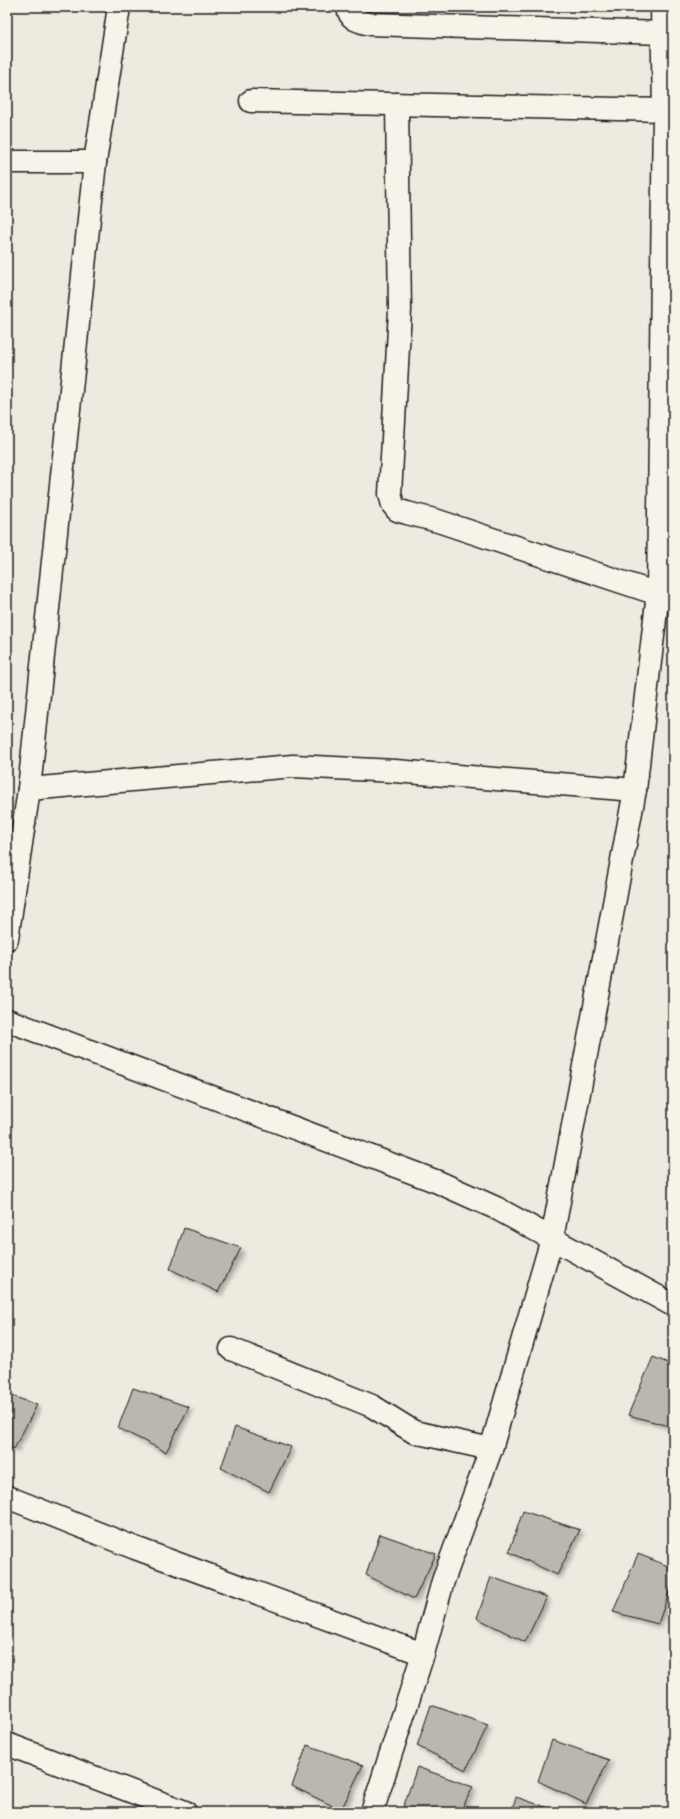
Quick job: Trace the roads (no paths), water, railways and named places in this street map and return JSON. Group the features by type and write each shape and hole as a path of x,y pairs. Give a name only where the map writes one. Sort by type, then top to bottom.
{"street":[{"path":"7,939 29,789 96,162 119,7"},
{"path":"348,7 349,14 355,20 370,24 663,33"},
{"path":"372,1812 423,1654 443,1580 491,1449 552,1239 635,790 665,596 667,98 662,7"},
{"path":"251,101 396,104 667,98"},
{"path":"396,104 400,310 390,494 393,505 397,510 407,514 438,520 665,596"},
{"path":"7,162 96,162"},
{"path":"29,789 293,766 395,771 635,790"},
{"path":"7,1020 438,1182 496,1208 673,1305"},
{"path":"231,1349 372,1406 414,1432 491,1449"},
{"path":"7,1497 135,1548 423,1654"},
{"path":"7,1744 140,1805 185,1812"}]}
